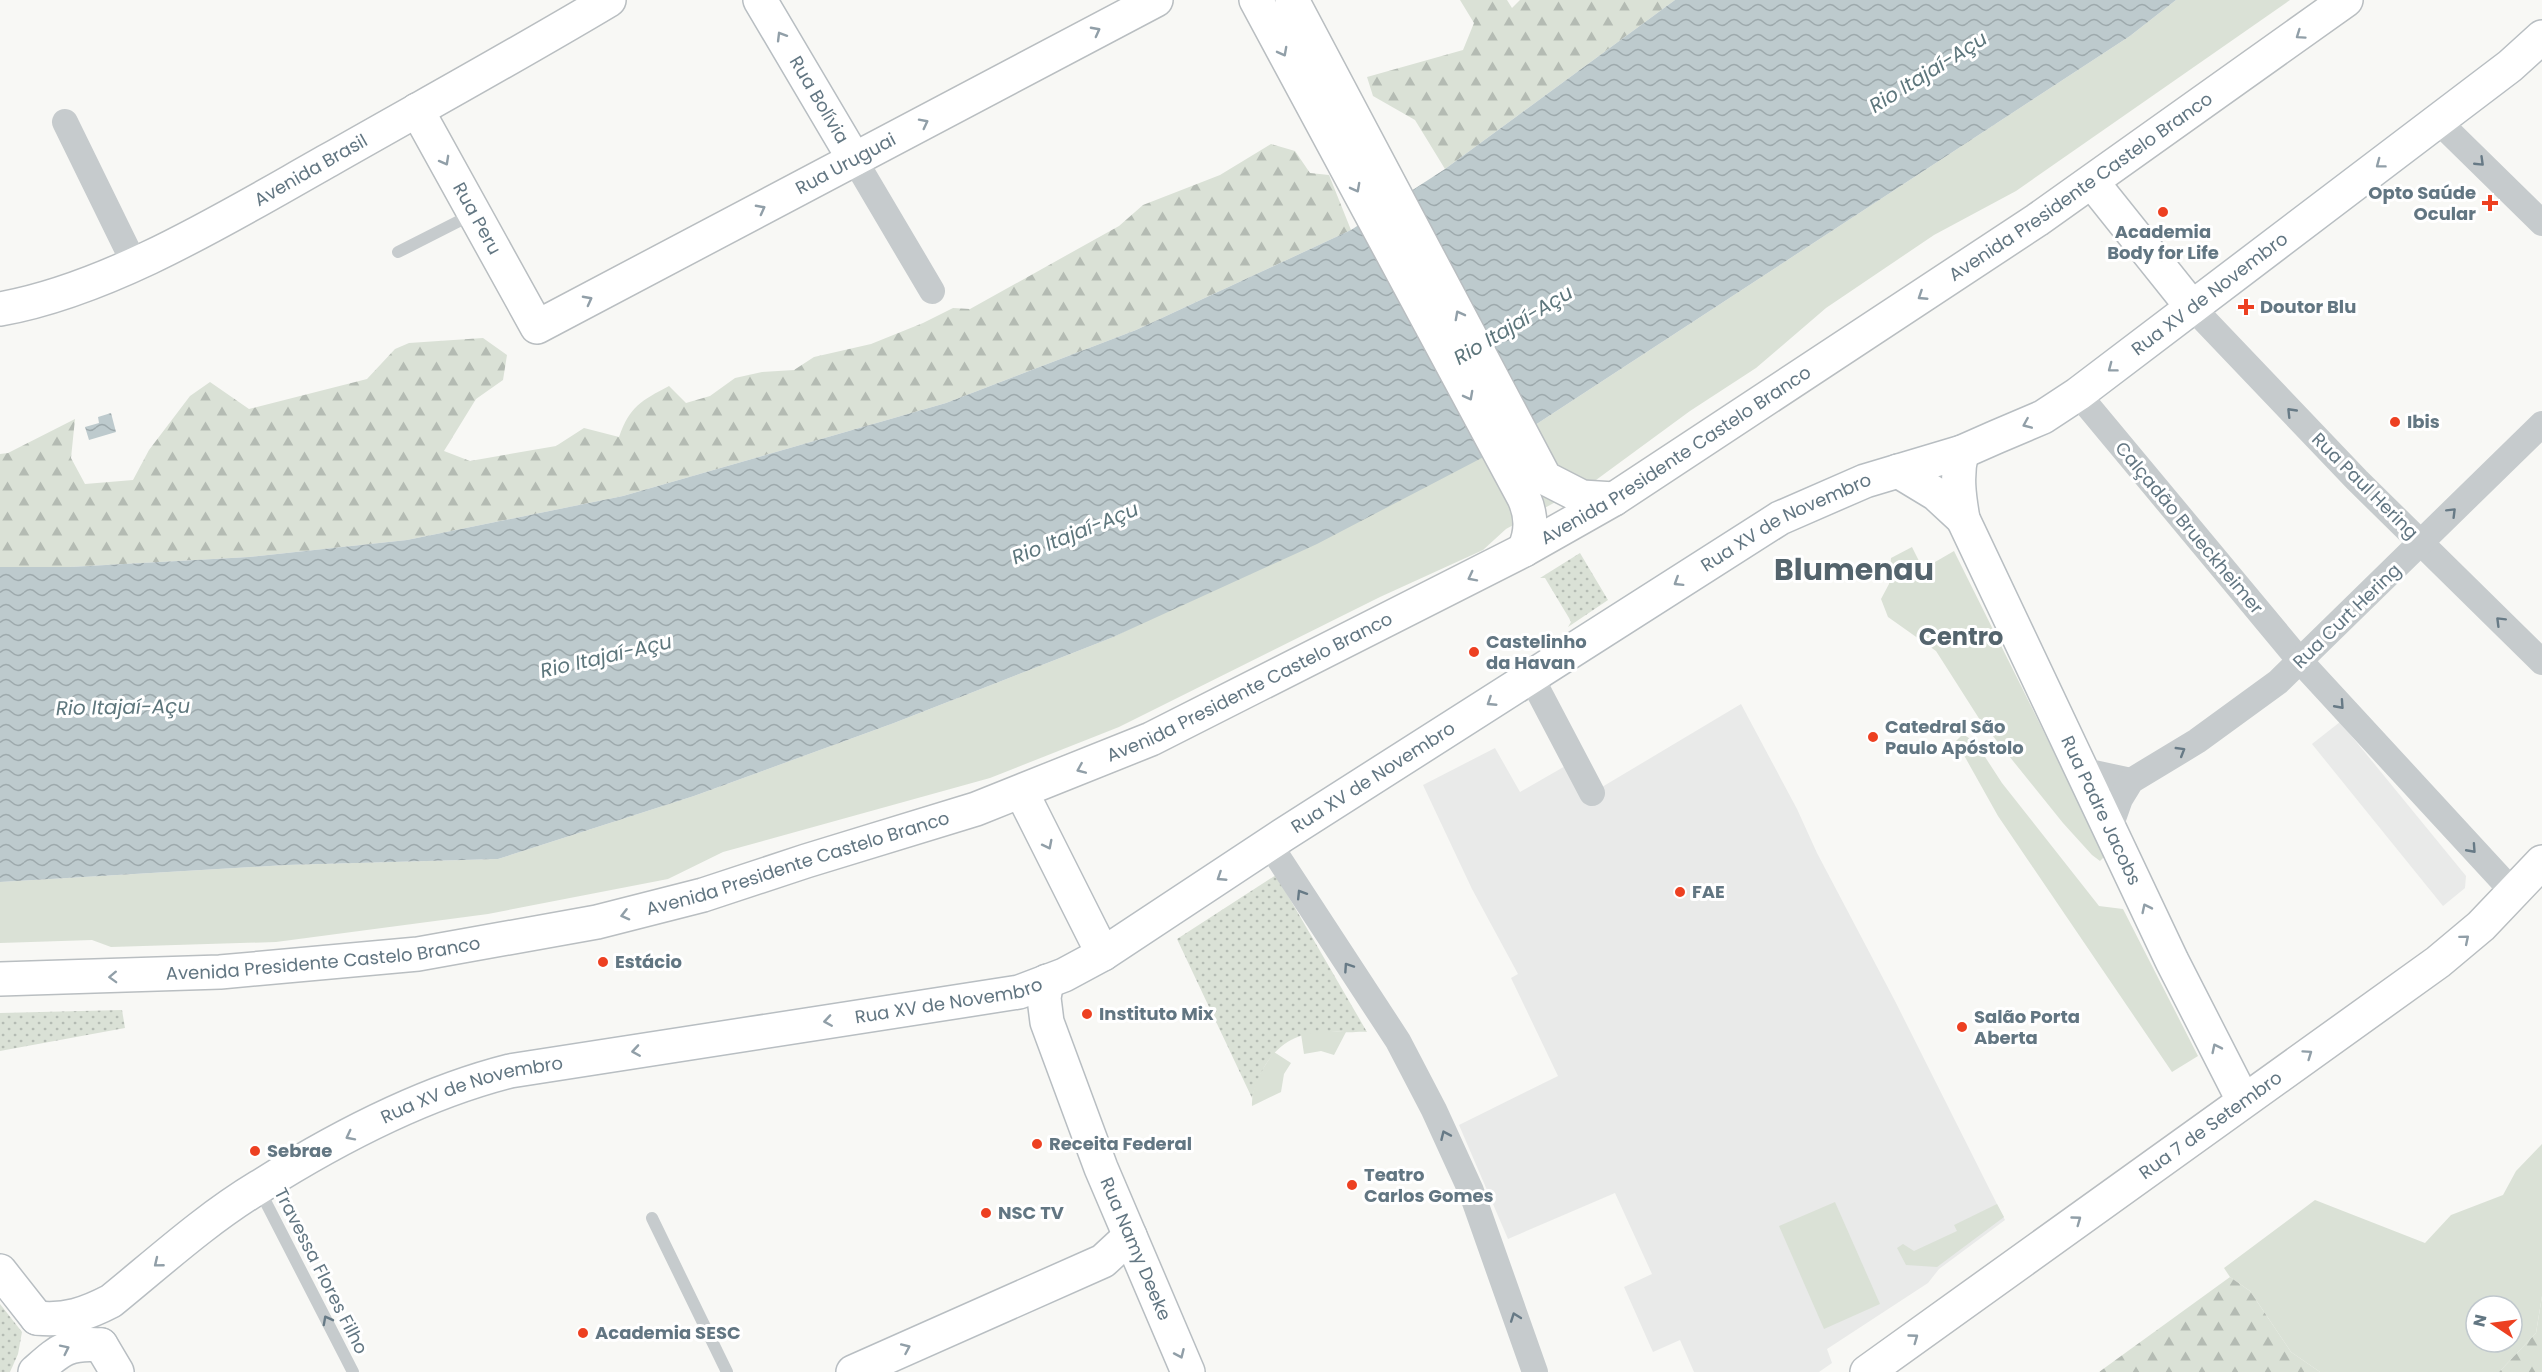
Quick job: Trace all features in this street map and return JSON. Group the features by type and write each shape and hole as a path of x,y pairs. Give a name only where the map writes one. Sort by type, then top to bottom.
{"main road":[{"path":"567,25 593,0"},
{"name":"Avenida Brasil","path":"0,309 57,295 134,263 219,221 609,0"},
{"name":"Rua Bolívia","path":"760,0 854,159"},
{"name":"Rua Uruguai","path":"537,327 1156,0"},
{"path":"1256,0 1343,129 1535,488 1528,540 1524,550"},
{"path":"1292,0 1343,129"},
{"name":"Avenida Presidente Castelo Branco","path":"0,980 220,972 418,954 597,922 702,896 806,861 976,810 1022,793 1151,739 1524,550 1614,499 2092,182 2346,0"},
{"name":"Rua XV de Novembro","path":"37,1318 64,1319 85,1314 111,1301 203,1227 258,1187 311,1156 437,1094 493,1075 1033,987 1104,954 1780,518 1865,481 1962,452 2043,417 2078,394 2438,121 2510,66 2542,37"},
{"name":"Rua Peru","path":"417,110 537,327"},
{"path":"2092,182 2192,307"},
{"name":"Rua Padre Jacobs","path":"1962,452 1957,485 1963,519 2172,961 2243,1100"},
{"name":"Rua Padre Jacobs","path":"1898,471 1936,494 1963,519"},
{"path":"1535,488 1582,497 1614,499"},
{"path":"1022,793 1104,954"},
{"name":"Rua 7 de Setembro","path":"1866,1372 2438,962 2481,926 2542,862"},
{"name":"Rua Namy Deeke","path":"1033,987 1101,1168 1188,1372"},
{"path":"853,1372 1135,1249"},
{"path":"0,1271 37,1318 37,1340 26,1372"},
{"path":"109,1359 101,1335 111,1301"},
{"path":"35,1372 68,1346 83,1344 109,1359"}],"street":[{"path":"2438,121 2542,223"},
{"path":"65,122 134,263"},
{"name":"Rua Bolívia","path":"854,159 932,291"},
{"name":"Rua Paul Hering","path":"2192,307 2357,480 2542,662"},
{"name":"Calçadão Brueckheimer","path":"2078,394 2301,662 2514,893"},
{"name":"Rua Curt Hering","path":"2109,830 2120,799 2131,782 2197,741 2278,682 2301,662 2542,424"},
{"path":"1531,677 1592,793"},
{"path":"2080,770 2131,782"},
{"path":"1270,845 1398,1041 1418,1078 1471,1191 1535,1372"}],"lane":[{"path":"398,252 474,214"},
{"name":"Travessa Flores Filho","path":"258,1187 353,1372"},
{"path":"652,1218 727,1372"}],"shaded area":[{"path":"1741,704 1797,809 1817,853 1895,1001 2005,1220 1939,1269 1928,1283 1827,1349 1832,1363 1819,1372 1694,1372 1680,1340 1653,1352 1624,1287 1652,1274 1615,1193 1508,1239 1459,1125 1558,1076 1511,978 1518,974 1472,889 1423,785 1495,748 1520,792 1567,765 1592,793"},
{"path":"2340,722 2466,876 2465,888 2443,906 2312,744"}],"green space":[{"path":"1460,0 1507,0 1512,8 1520,0 1675,0 1445,169 1415,120 1373,96 1367,77 1463,50 1474,23"},
{"path":"2176,0 2290,0 2016,191 1934,235 1826,308 1756,368 1690,411 1596,480 1506,529 1483,550 1380,597 1119,727 990,778 723,852 668,879 488,914 276,942 111,947 92,940 0,943 0,882 286,865 498,859 694,796 894,723 1111,638 1497,450 2130,36"},
{"path":"1271,144 1295,151 1310,173 1329,175 1351,230 1136,330 946,403 623,496 407,540 249,557 70,567 0,567 0,454 8,453 75,419 71,458 85,484 133,480 149,450 190,396 210,382 249,409 367,379 395,349 409,343 483,338 507,355 503,380 476,399 444,451 470,461 556,446 584,428 619,437 632,411 669,386 686,403 710,396 735,378 762,372 794,370 814,357 871,344 953,308 970,309 1119,226 1143,205 1220,175"},
{"path":"1912,547 1923,569 1954,551 2100,845 2104,857 2100,861 2063,823 1980,720 1936,651 1888,617 1881,599 1889,584 1891,558"},
{"path":"1580,553 1608,600 1568,627 1571,622 1569,618 1545,578 1540,578"},
{"path":"1963,734 1976,743 2002,783 2099,906 2123,909 2198,1056 2172,1072 1998,816 1956,741"},
{"path":"1276,875 1367,1032 1326,1031 1296,1038 1273,1054 1265,1066 1252,1098 1177,939"},
{"path":"122,1010 125,1028 0,1051 0,1013"},
{"path":"1316,1030 1346,1032 1334,1055 1321,1051 1304,1054 1301,1034"},
{"path":"1274,1052 1291,1063 1284,1074 1281,1092 1252,1106 1253,1091"},
{"path":"2542,1144 2542,1296 2536,1333 2524,1346 2524,1294 2464,1294 2464,1354 2516,1354 2499,1372 2320,1372 2291,1352 2250,1291 2230,1277 2224,1268 2315,1200 2425,1243 2451,1215 2503,1195 2516,1171"},
{"path":"1835,1202 1880,1304 1824,1329 1779,1226"},
{"path":"1997,1204 2004,1217 1937,1267 1906,1265 1897,1248 1903,1244 1914,1251 1957,1231 1954,1225"},
{"path":"2230,1277 2250,1291 2291,1352 2320,1372 2099,1372"},
{"path":"2542,1296 2542,1372 2499,1372 2516,1354 2524,1354 2524,1346 2536,1333"},
{"path":"0,1304 22,1332 18,1354 10,1372 0,1372"}],"water":[{"name":"Rio Itajaí-Açu","path":"1675,0 2176,0 2130,36 1497,450 1317,544 1111,638 894,723 694,796 498,859 286,865 0,882 0,567 70,567 249,557 407,540 623,496 946,403 1136,330 1351,230 1445,169"},
{"path":"111,413 116,432 89,440 85,427 99,423 98,417"}],"place":[{"name":"Opto Saúde Ocular","path":"2490,203"},
{"name":"Academia Body for Life","path":"2163,212"},
{"name":"Doutor Blu","path":"2246,307"},
{"name":"Ibis","path":"2395,422"},
{"name":"Castelinho da Havan","path":"1474,652"},
{"name":"Catedral São Paulo Apóstolo","path":"1873,737"},
{"name":"FAE","path":"1680,892"},
{"name":"Estácio","path":"603,962"},
{"name":"Instituto Mix","path":"1087,1014"},
{"name":"Salão Porta Aberta","path":"1962,1027"},
{"name":"Receita Federal","path":"1037,1144"},
{"name":"Sebrae","path":"255,1151"},
{"name":"Teatro Carlos Gomes","path":"1352,1185"},
{"name":"NSC TV","path":"986,1213"},
{"name":"Academia SESC","path":"583,1333"}],"district":[{"name":"Blumenau","path":"1854,570"},
{"name":"Centro","path":"1961,637"}]}
